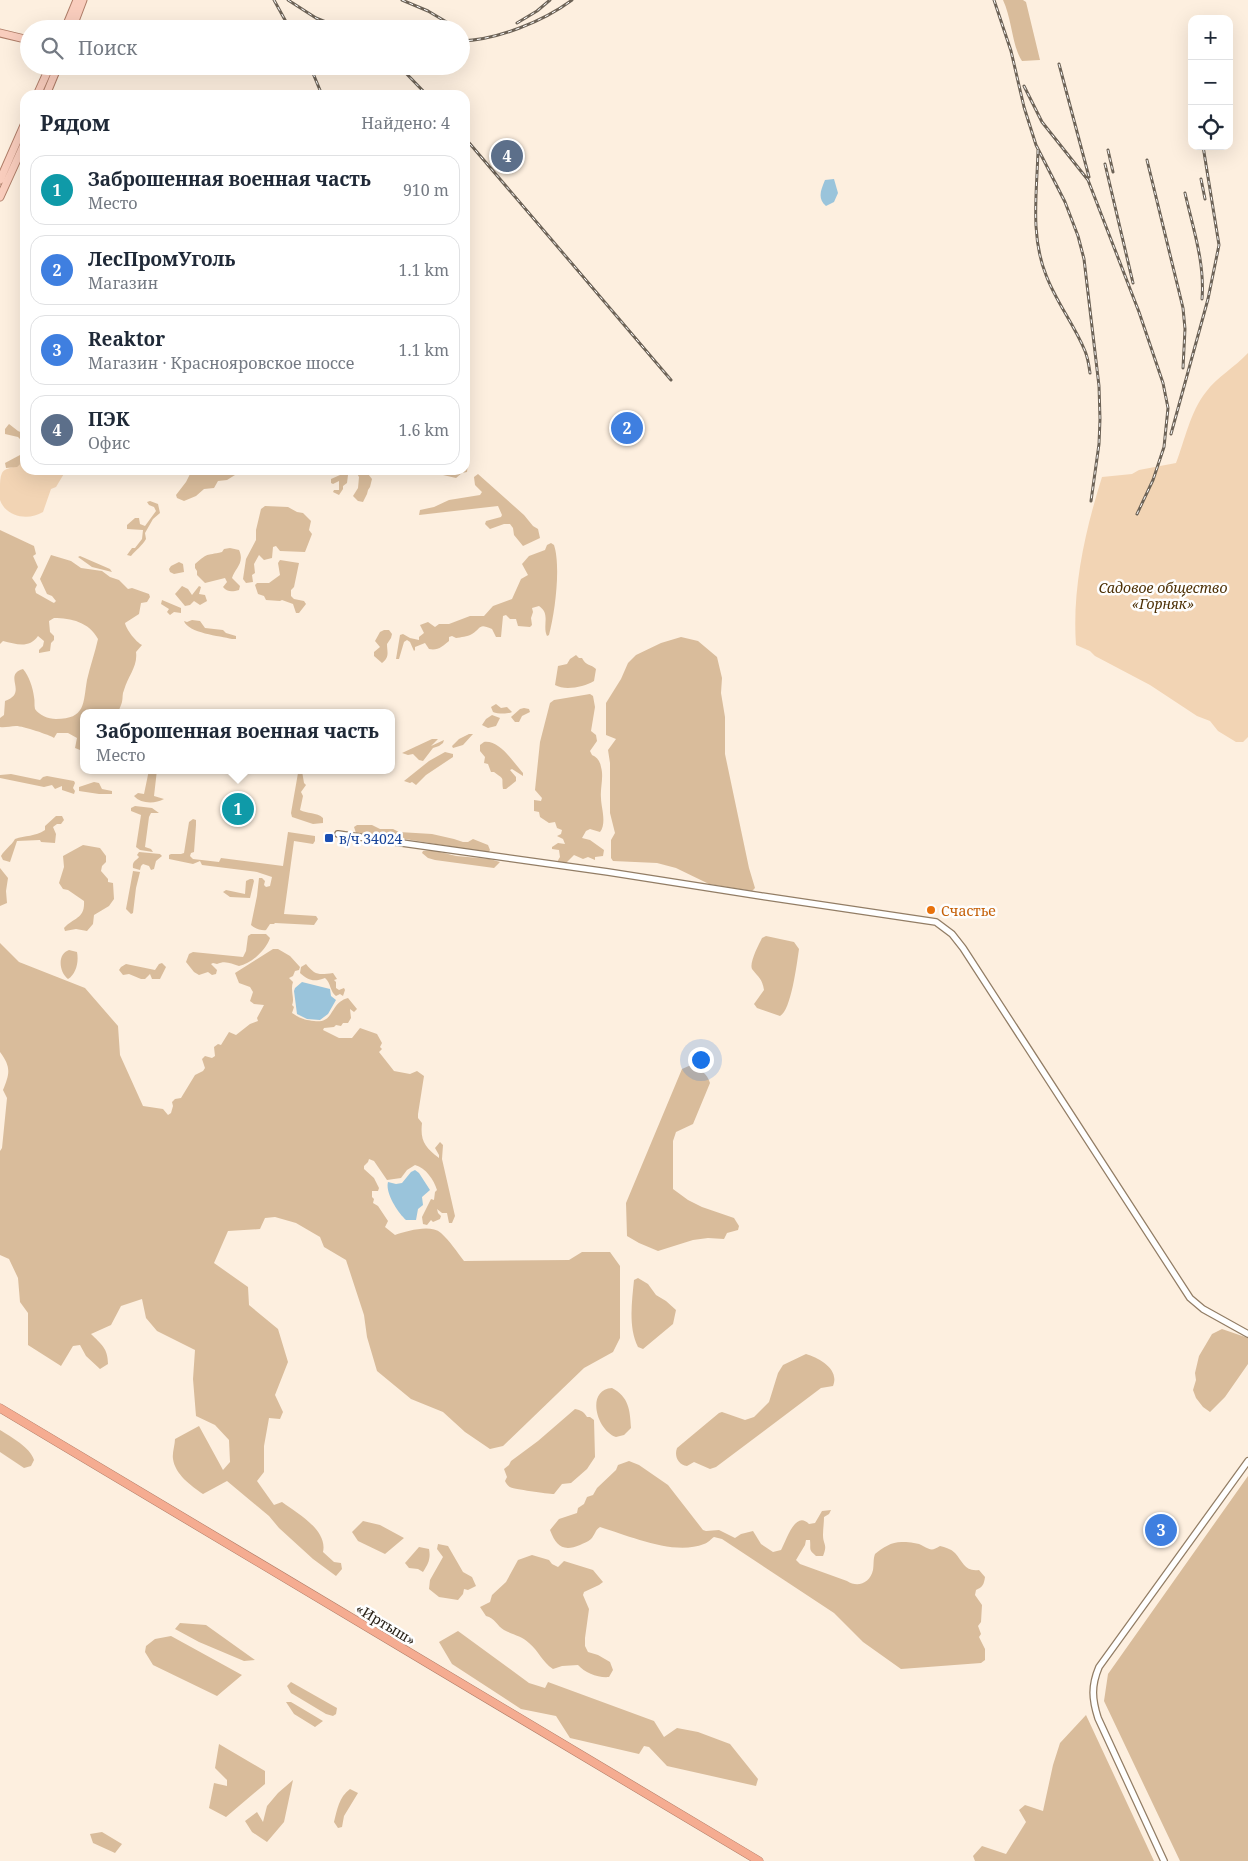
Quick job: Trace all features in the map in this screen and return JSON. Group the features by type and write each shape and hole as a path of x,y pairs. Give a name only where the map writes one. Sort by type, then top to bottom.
{"highway":[{"name":"«Иртыш»","path":"0,1408 760,1861"}],"main road":[{"path":"69,20 77,0"},
{"path":"75,20 83,0"},
{"path":"0,33 20,38"},
{"path":"39,90 46,75"},
{"path":"48,90 54,75"},
{"path":"0,180 20,134"},
{"path":"0,197 20,153"}],"street":[{"path":"338,834 608,872 936,922 952,934 963,948 1190,1298 1203,1309 1248,1334"},
{"path":"1164,1861 1098,1718 1092,1691 1094,1679 1099,1667 1248,1461"}],"green space":[{"name":"Садовое общество «Горняк»","path":"1248,353 1248,737 1243,742 1236,742 1218,731 1210,721 1197,716 1150,685 1076,645 1075,624 1081,560 1090,518 1102,477 1132,474 1139,470 1176,463 1200,400 1215,382"},
{"path":"19,465 20,475 63,475 56,487 51,489 43,512 37,515 24,517 12,514 3,506 0,500 2,473 6,469"}],"shaded area":[{"path":"1003,0 1023,0 1026,2 1040,60 1022,61 1016,48"},
{"path":"9,424 20,432 20,439 5,434 5,429"},
{"path":"20,455 20,464 17,467 6,468 5,463"},
{"path":"478,474 538,529 540,538 523,546 514,535 510,524 490,529 485,524 486,521 501,517 502,515 498,506 419,515 420,510 434,507 449,500 480,495 482,492 475,485 474,477"},
{"path":"190,475 235,475 227,480 218,481 214,488 204,489 196,496 184,501 177,498 176,495"},
{"path":"340,475 348,475 347,483 343,486 339,495 333,492 334,490 339,490 339,481 333,484 331,479"},
{"path":"358,475 369,475 372,479 363,502 358,501 353,496 358,488"},
{"path":"443,475 460,475 456,478"},
{"path":"150,501 158,504 160,513 153,519 145,533 146,539 143,544 131,556 127,555 142,539 143,530 127,529 127,525 135,518 139,518 140,524 145,526 156,511 147,502"},
{"path":"265,506 288,507 303,513 311,521 309,530 312,534 305,552 280,551 276,546 273,547 272,558 264,560 259,555 254,564 253,582 246,583 243,579 246,559 256,540 256,530 261,509"},
{"path":"0,530 34,546 36,554 33,556 38,567 32,578 37,585 36,593 54,603 56,601 47,594 40,579 51,555 71,561 81,568 102,571 110,577 119,580 128,589 132,588 149,594 150,597 147,602 141,603 139,614 125,623 127,629 142,645 136,652 136,662 123,692 119,709 80,709 98,639 85,625 67,619 54,618 49,621 50,632 54,636 50,651 39,653 44,641 38,636 31,643 17,644 3,641 0,644"},
{"path":"551,543 554,545 556,554 557,577 549,635 547,636 546,632 545,613 539,606 532,608 532,625 530,627 518,626 516,619 510,619 506,615 503,616 501,637 496,637 492,629 482,626 468,636 449,637 449,641 440,648 435,649 429,649 425,643 415,647 414,651 407,640 404,642 399,659 396,659 400,635 403,634 419,640 419,637 424,633 420,625 428,622 435,627 439,624 449,624 470,616 484,616 493,606 512,599 521,579 528,575 522,564 529,556 545,550 547,545"},
{"path":"230,548 239,550 241,555 239,565 232,578 240,586 239,590 232,591 226,590 223,587 227,582 225,578 205,583 197,575 195,568 195,564 205,556"},
{"path":"80,556 110,569 112,572 92,567 78,557"},
{"path":"280,560 299,563 291,596 294,599 304,601 306,604 299,613 296,613 293,604 282,600 266,600 264,596 258,594 255,585 257,583 269,583 280,575 278,563"},
{"path":"179,562 183,564 184,572 174,574 170,572 171,566"},
{"path":"182,586 188,589 192,595 199,586 201,587 199,594 205,595 207,601 200,605 194,601 190,605 185,606 175,594"},
{"path":"162,600 181,608 181,613 174,612 170,615 167,612 169,609 161,604"},
{"path":"184,621 200,621 205,628 223,630 236,636 236,639 198,631 187,625"},
{"path":"389,630 392,634 387,644 387,656 382,663 374,656 374,652 380,647 375,641 380,632"},
{"path":"681,637 698,641 717,657 722,678 721,693 725,717 725,754 755,888 752,891 709,884 676,868 657,863 613,861 611,858 611,840 615,833 610,813 610,763 608,750 616,739 606,735 606,703 621,679 628,663 636,655 661,643"},
{"path":"576,655 596,669 594,681 574,688 564,688 555,685 558,666 567,664"},
{"path":"23,669 30,682 35,709 39,713 56,719 66,718 78,713 80,710 80,750 75,748 77,738 68,733 57,733 54,738 19,726 0,727 0,718 4,715 5,701 12,698 15,693 15,675"},
{"path":"590,694 593,696 595,707 591,731 596,735 597,741 590,751 601,765 603,824 600,832 590,829 586,831 582,838 590,840 604,850 603,856 595,857 595,860 588,857 583,859 574,855 566,863 560,864 557,862 560,857 559,850 552,849 552,847 558,843 565,844 563,839 557,836 561,834 562,830 557,828 555,822 549,823 540,817 539,812 534,811 534,800 541,801 542,798 535,790 540,742 550,703 554,700"},
{"path":"496,704 501,708 507,707 512,712 503,714 493,712 491,707"},
{"path":"524,708 529,709 530,712 522,716 519,722 515,722 511,717"},
{"path":"492,715 500,718 496,726 488,728 482,725 486,719"},
{"path":"473,734 463,745 453,748 452,746 459,739"},
{"path":"432,739 438,739 431,746 444,740 439,746 433,748 423,761 413,754 402,753"},
{"path":"484,742 490,742 501,748 523,773 523,776 512,769 510,770 516,777 516,781 506,789 503,789 502,778 491,772 488,764 484,763 485,757 480,751 480,745"},
{"path":"445,752 453,754 453,757 426,775 416,785 412,782 404,781 429,761"},
{"path":"11,774 40,780 47,776 74,781 73,788 75,791 74,794 62,790 62,786 55,789 52,785 44,787 0,778 0,775"},
{"path":"148,774 157,774 154,796 164,799 144,802 134,796 138,793 144,794"},
{"path":"298,774 302,774 306,785 301,792 303,796 300,810 321,816 323,823 313,824 292,817 291,813"},
{"path":"94,782 99,783 102,789 112,791 112,794 79,791 79,787"},
{"path":"135,806 152,808 159,813 151,813 149,817 145,847 153,852 140,850 136,847 141,815 131,811 131,808"},
{"path":"56,816 62,816 64,820 61,824 53,827 56,834 55,843 41,842 40,840 17,841 10,862 3,860 1,856 15,839 34,835 45,830 45,826"},
{"path":"193,819 196,820 194,852 190,856 193,859 219,862 221,858 283,866 288,832 315,836 313,844 294,841 284,914 316,916 318,919 314,925 275,923 270,924 266,930 256,928 251,925 259,878 265,881 264,885 266,887 270,886 272,877 257,872 202,865 200,861 193,864 169,859 171,854 184,853 189,822"},
{"path":"357,825 372,825 380,829 393,829 399,832 432,834 463,842 473,839 488,845 490,850 488,853 393,837 356,833 354,827"},
{"path":"83,845 100,848 106,856 106,862 102,866 101,871 108,879 108,882 113,883 114,899 109,906 94,915 93,924 87,931 76,929 65,931 64,928 68,924 81,915 84,901 68,890 63,889 59,883 64,867 63,856"},
{"path":"432,850 456,856 490,859 500,862 494,868 435,860 428,858 422,853 423,851"},
{"path":"139,852 160,854 162,856 156,861 154,869 151,870 149,866 143,864 140,870 133,868 134,862 139,857 137,855"},
{"path":"0,868 8,878 7,903 0,906"},
{"path":"133,871 140,872 133,913 131,914 126,909"},
{"path":"250,879 254,881 250,898 230,897 223,892 226,890 245,894 246,881"},
{"path":"251,934 266,934 270,938 262,952 244,965 239,966 226,962 213,963 211,964 217,970 216,974 212,975 208,972 199,975 186,962 189,954 193,952 243,957 246,951 248,936"},
{"path":"766,936 794,942 799,949 790,996 784,1012 780,1016 757,1008 754,1004 764,990 761,980 751,966 762,938"},
{"path":"0,943 19,962 85,988 118,1026 120,1055 143,1106 163,1109 168,1115 171,1113 172,1102 175,1099 181,1098 195,1075 205,1068 202,1059 205,1056 212,1058 215,1056 214,1047 218,1044 221,1045 229,1032 236,1035 250,1024 258,1021 257,1018 264,1005 254,1004 250,1001 253,992 250,987 239,983 235,973 273,949 278,949 290,956 300,967 289,978 293,982 292,1005 294,1007 292,1013 305,1020 321,1021 329,1016 338,1004 348,998 357,1009 354,1012 350,1009 351,1018 348,1023 343,1023 341,1026 336,1025 324,1028 323,1030 339,1038 352,1038 360,1028 377,1034 382,1043 380,1047 382,1049 379,1052 394,1071 410,1074 417,1071 424,1076 418,1118 422,1123 424,1143 439,1158 435,1148 440,1142 443,1145 442,1159 455,1216 452,1223 449,1223 447,1213 442,1213 437,1209 441,1216 440,1219 433,1222 431,1220 427,1225 423,1224 422,1217 431,1199 434,1200 437,1190 429,1175 415,1165 407,1170 401,1178 387,1180 374,1161 369,1159 364,1169 374,1178 379,1188 378,1191 372,1191 372,1197 374,1199 373,1203 378,1206 388,1221 385,1227 395,1235 419,1229 436,1230 447,1239 464,1261 569,1260 582,1252 610,1252 620,1266 620,1338 613,1352 584,1368 503,1446 490,1449 465,1432 443,1412 411,1399 377,1371 367,1337 364,1315 346,1260 324,1247 320,1237 296,1223 275,1217 265,1218 260,1229 228,1231 214,1263 248,1287 249,1305 278,1329 288,1362 275,1395 283,1412 280,1419 269,1418 264,1446 264,1472 257,1481 274,1505 282,1502 316,1529 321,1536 323,1552 334,1562 341,1563 342,1569 336,1576 313,1559 279,1528 269,1516 227,1481 203,1494 180,1475 177,1470 173,1457 175,1439 199,1426 223,1470 230,1462 229,1440 215,1425 196,1416 193,1379 195,1350 157,1331 146,1318 142,1299 121,1306 111,1325 91,1334 107,1354 108,1364 100,1369 86,1356 80,1345 73,1346 61,1366 28,1345 28,1313 20,1302 18,1278 9,1259 0,1255 0,1151 2,1148 7,1098 3,1090 7,1079 8,1066 0,1052"},
{"path":"69,950 77,952 78,960 75,971 68,979 61,968 61,959 65,952"},
{"path":"162,963 166,967 160,979 152,979 150,974 145,979 141,979 129,974 123,975 119,970 126,964 155,970"},
{"path":"306,964 317,973 333,973 337,979 334,980 336,988 339,990 344,988 345,990 343,996 340,994 336,996 334,994 325,978 312,980 300,973 301,967"},
{"path":"691,1065 703,1072 710,1083 693,1124 676,1132 673,1141 673,1189 702,1207 734,1218 739,1226 738,1230 727,1233 724,1239 708,1238 693,1240 658,1251 627,1236 626,1203 682,1069"},
{"path":"638,1278 648,1284 656,1295 676,1310 673,1324 643,1349 638,1347 632,1323 634,1280"},
{"path":"1222,1329 1248,1338 1248,1364 1225,1397 1210,1412 1196,1398 1193,1390 1196,1380 1195,1373 1199,1356 1212,1334"},
{"path":"806,1354 822,1361 831,1369 834,1374 833,1386 821,1388 716,1467 710,1469 694,1462 687,1466 679,1462 676,1454 677,1448 719,1413 722,1412 745,1420 754,1417 769,1402 778,1373 783,1365"},
{"path":"612,1388 622,1396 628,1405 631,1421 631,1428 624,1435 616,1437 609,1433 599,1419 596,1403 604,1390"},
{"path":"575,1409 594,1420 595,1457 587,1469 571,1483 562,1484 554,1494 509,1486 505,1481 507,1477 504,1469 511,1461 538,1441"},
{"path":"0,1430 29,1451 34,1460 31,1466 24,1468 0,1452"},
{"path":"629,1461 639,1465 668,1485 703,1530 719,1530 735,1538 741,1534 753,1531 761,1544 773,1552 781,1550 788,1534 799,1521 804,1520 809,1524 815,1523 822,1511 831,1510 824,1517 823,1538 825,1547 823,1556 813,1554 810,1549 810,1540 806,1540 796,1560 800,1564 851,1583 859,1584 866,1581 873,1570 875,1554 892,1544 909,1542 932,1549 940,1546 950,1549 967,1568 979,1570 985,1577 983,1585 976,1590 975,1595 982,1605 981,1622 978,1626 981,1634 979,1637 985,1649 985,1660 981,1663 901,1669 863,1642 834,1613 722,1539 714,1537 704,1544 679,1548 652,1543 600,1527 591,1539 580,1545 565,1548 558,1544 550,1530 559,1519 577,1513 578,1508 584,1504 587,1497 593,1495 597,1488 616,1470 618,1465"},
{"path":"1248,1476 1248,1861 1180,1861 1104,1701 1108,1674"},
{"path":"363,1521 380,1525 404,1538 385,1554 358,1541 352,1532"},
{"path":"438,1544 448,1546 463,1572 472,1577 476,1586 468,1590 464,1589 463,1594 458,1600 439,1597 429,1589 430,1580 443,1557 437,1549"},
{"path":"419,1547 429,1549 429,1561 423,1572 418,1569 409,1568 405,1563"},
{"path":"532,1555 549,1560 558,1567 564,1561 593,1570 603,1582 584,1592 583,1595 589,1609 585,1646 588,1652 610,1662 613,1670 609,1677 600,1677 592,1674 578,1665 562,1666 553,1669 526,1641 507,1632 492,1618 486,1616 480,1607 490,1602 492,1595 506,1582 518,1560"},
{"path":"180,1623 206,1625 255,1660 244,1661 199,1642 175,1629"},
{"path":"458,1631 529,1683 545,1688 548,1682 654,1721 664,1737 677,1728 698,1732 730,1744 758,1779 756,1786 667,1766 649,1747 644,1746 639,1754 570,1738 556,1716 521,1709 452,1664 439,1642"},
{"path":"171,1636 242,1675 217,1696 153,1665 145,1652 146,1646 155,1639"},
{"path":"291,1682 337,1708 336,1714 333,1716 326,1714 291,1693 287,1686"},
{"path":"286,1702 291,1702 323,1721 315,1727 294,1714"},
{"path":"1086,1715 1154,1861 975,1861 973,1856 982,1846 1006,1854 1026,1822 1019,1810 1025,1805 1043,1811 1060,1743"},
{"path":"219,1744 265,1771 265,1784 226,1817 209,1808 214,1783 227,1786 227,1780 215,1768"},
{"path":"293,1780 284,1822 267,1842 252,1832 245,1821 257,1812 263,1822 267,1806"},
{"path":"350,1789 358,1793 344,1816 342,1827 338,1828 334,1822 337,1808 343,1796"},
{"path":"102,1832 122,1844 115,1853 93,1843 90,1834"}],"water":[{"path":"834,179 838,193 834,202 826,206 821,200 821,191 825,180"},
{"path":"302,982 330,989 331,996 336,1000 328,1014 320,1020 307,1019 297,1014 294,991"},
{"path":"415,1170 430,1190 422,1197 423,1205 418,1209 416,1220 406,1220 399,1213 390,1197 388,1182 402,1183"}],"railway":[{"path":"274,0 285,20"},
{"path":"288,0 321,20"},
{"path":"402,0 443,20"},
{"path":"517,23 537,11 550,0"},
{"path":"470,40 490,37 520,28 548,15 572,0"},
{"path":"994,0 1011,51 1024,107 1036,145 1065,202 1078,236 1084,259 1099,386 1100,419 1099,444 1091,501"},
{"path":"1059,64 1089,177"},
{"path":"314,75 320,90"},
{"path":"408,75 422,90"},
{"path":"1024,86 1042,122 1088,180 1139,312 1163,383 1168,408 1164,447 1153,480 1137,514"},
{"path":"470,144 671,380"},
{"path":"1038,150 1036,229 1041,260 1050,285 1085,351 1090,373"},
{"path":"1108,150 1113,172"},
{"path":"1171,434 1208,299 1219,245 1204,150"},
{"path":"1147,160 1183,308 1185,329 1183,368"},
{"path":"1105,164 1133,283"},
{"path":"1201,179 1205,199"},
{"path":"1185,193 1200,259 1202,299"}],"place":[{"name":"ПЭК","path":"507,156"},
{"name":"ЛесПромУголь","path":"627,428"},
{"name":"Заброшенная военная часть","path":"238,809"},
{"name":"в/ч 34024","path":"329,838"},
{"name":"Счастье","path":"931,910"},
{"name":"Reaktor","path":"1161,1530"}]}
